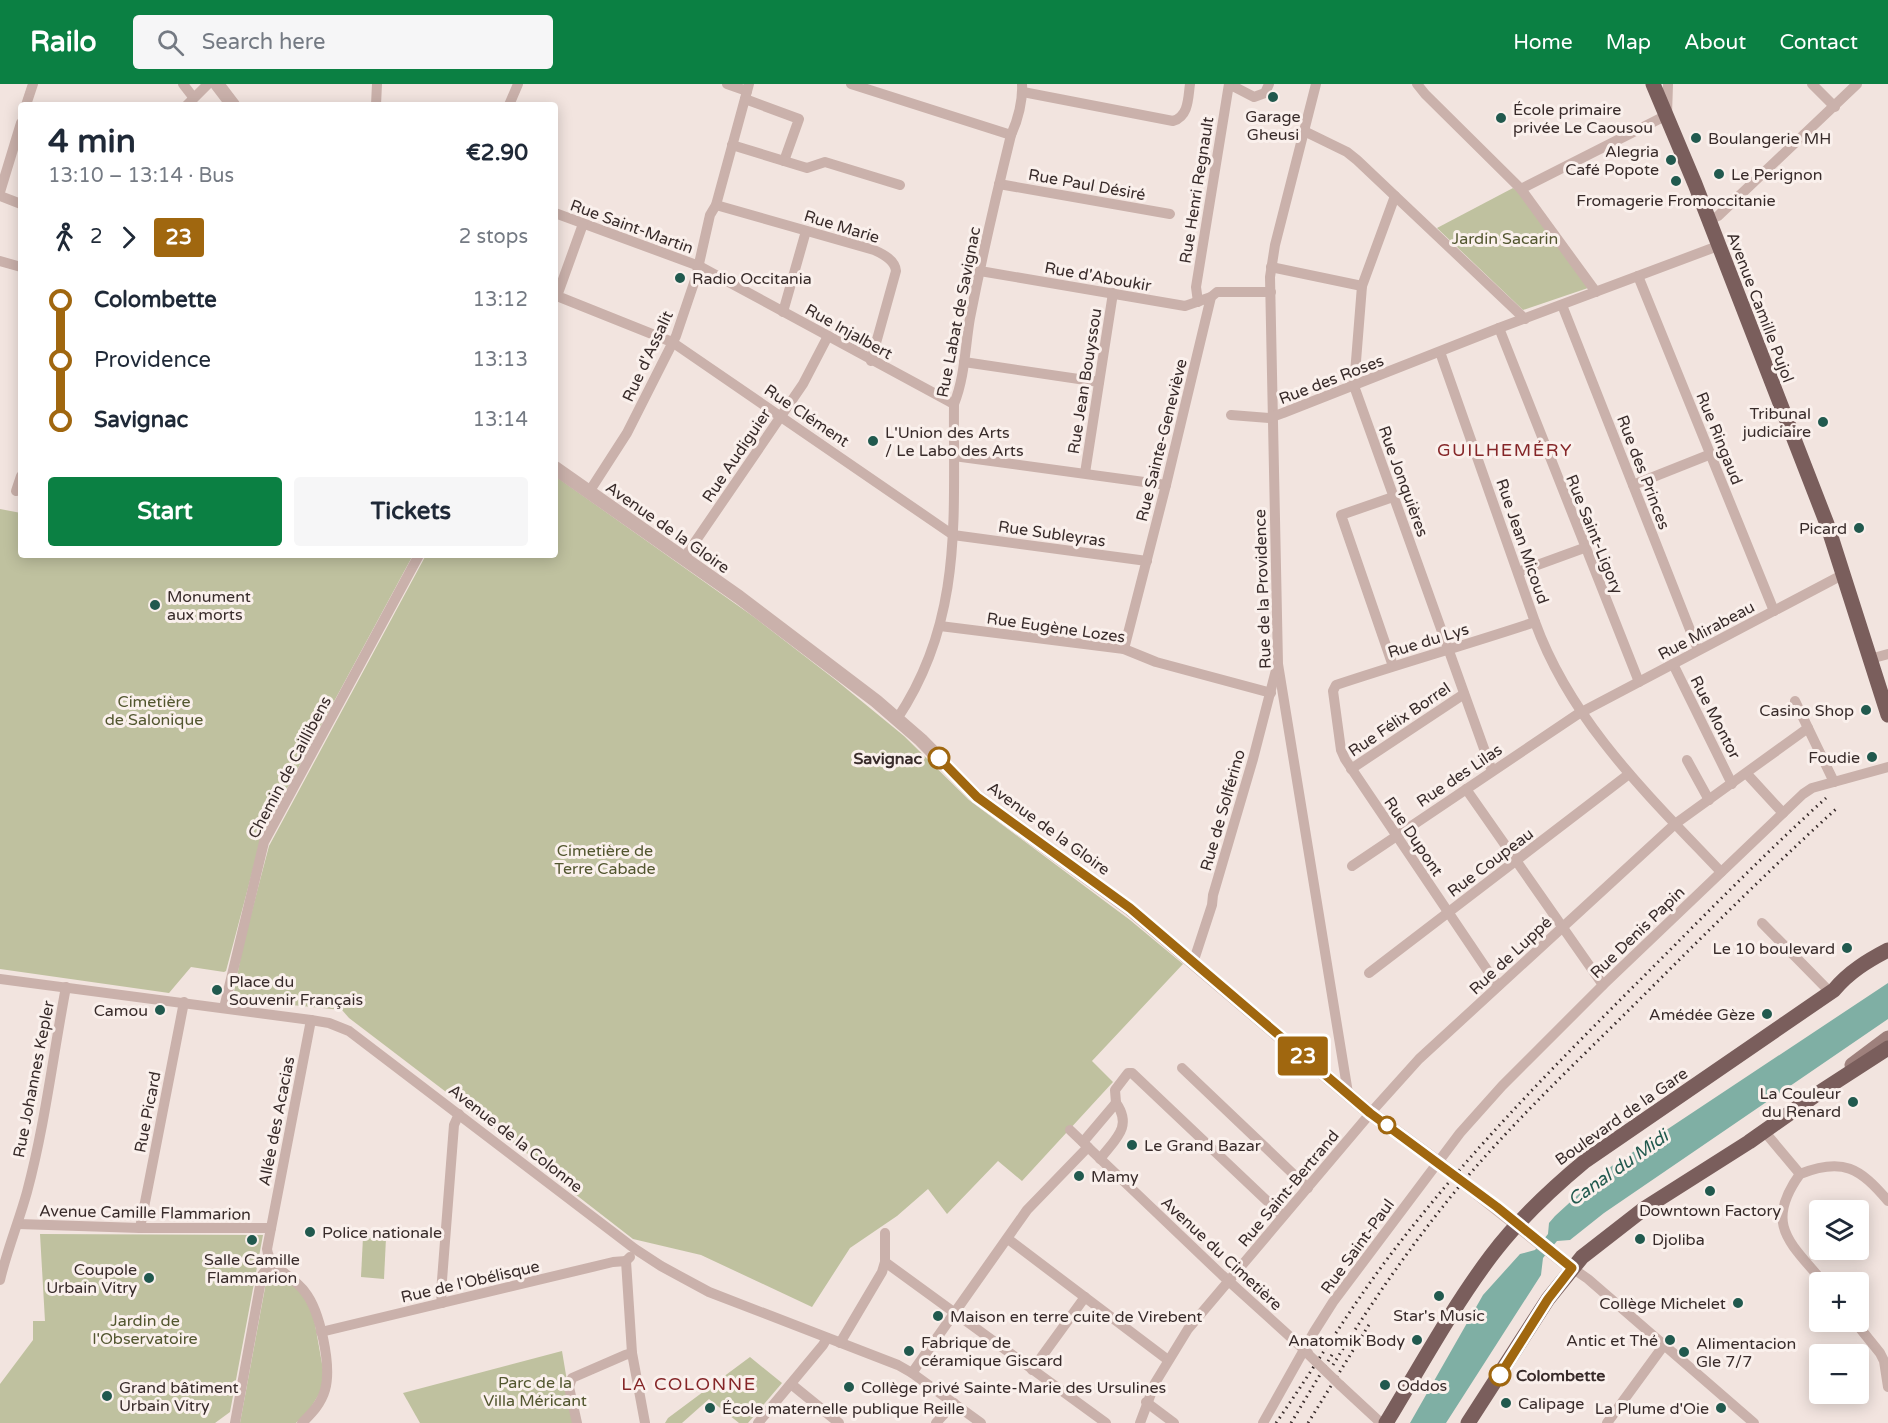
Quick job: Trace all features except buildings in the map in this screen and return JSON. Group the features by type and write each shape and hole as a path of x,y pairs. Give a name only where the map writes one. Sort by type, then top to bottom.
{"main road":[{"name":"Avenue Camille Pujol","path":"1653,84 1709,220 1814,490 1844,574 1888,716"},
{"name":"Boulevard de la Gare","path":"1386,1423 1492,1254 1522,1228 1553,1187 1585,1161 1832,991 1845,977 1868,960 1888,950"},
{"path":"1832,991 1888,961"},
{"path":"1817,1094 1888,1038"},
{"path":"1468,1423 1534,1320 1572,1268 1595,1246 1645,1208 1888,1048"}],"street":[{"path":"183,84 190,101 208,84"},
{"path":"217,84 231,102"},
{"path":"375,102 377,84"},
{"path":"510,102 518,84"},
{"path":"727,84 799,119 784,161"},
{"path":"851,84 1011,135"},
{"path":"1022,88 1173,121 1181,118 1185,113 1190,84"},
{"path":"1229,84 1254,97 1264,93 1269,84"},
{"name":"Rue Henri Regnault","path":"1198,302 1196,287 1229,84"},
{"name":"Rue de la Providence","path":"1316,84 1271,267 1278,664 1348,1093"},
{"path":"1417,84 1521,189 1596,292"},
{"path":"1521,189 1667,115 1668,84"},
{"path":"1812,84 1835,107"},
{"path":"1709,220 1718,216 1857,84"},
{"name":"Rue Labat de Savignac","path":"897,719 925,668 940,626 951,571 954,404 958,394 980,271 1022,88"},
{"name":"Rue d'Assalit","path":"589,492 622,442 676,336 699,266 711,215 716,205 747,92"},
{"path":"1304,131 1347,152 1525,319"},
{"path":"18,133 0,194 18,203"},
{"path":"732,145 807,168 825,162 900,186"},
{"name":"Rue Paul Désiré","path":"999,184 1170,214"},
{"name":"Rue Jonquières","path":"1395,196 1362,286 1354,386 1492,771"},
{"name":"Rue Marie","path":"716,205 874,250 890,259 896,267 871,361"},
{"name":"Rue Saint-Martin","path":"558,214 699,266"},
{"name":"Rue Clément","path":"558,293 583,224"},
{"path":"783,312 806,231"},
{"path":"1440,352 1718,246"},
{"path":"0,261 18,266"},
{"name":"Rue Injalbert","path":"699,266 954,404"},
{"path":"1271,267 1362,286"},
{"name":"Rue d'Aboukir","path":"980,271 1185,306 1211,297"},
{"name":"Rue Ringaud","path":"1638,276 1774,611"},
{"path":"1211,297 1217,292 1271,292"},
{"name":"Rue Jean Bouyssou","path":"1085,473 1113,294"},
{"name":"Rue Clément","path":"558,296 672,342 953,535"},
{"name":"Rue Sainte-Geneviève","path":"1124,650 1211,297"},
{"name":"Rue des Princes","path":"1562,305 1698,650"},
{"name":"Rue Saint-Ligory","path":"1499,328 1584,548 1639,682"},
{"name":"Rue Audiguier","path":"684,558 803,384 828,336"},
{"name":"Rue des Roses","path":"1231,415 1274,417 1440,352"},
{"name":"Rue Jean Micoud","path":"1440,352 1535,622 1552,663 1598,735 1629,774 1720,872"},
{"path":"964,362 1099,382"},
{"path":"1633,485 1711,454"},
{"path":"954,456 1166,485"},
{"name":"Avenue de la Gloire","path":"558,470 739,597 897,719 977,797 1130,908 1370,1113 1479,1194 1572,1268"},
{"path":"16,490 18,484"},
{"path":"1393,497 1341,515 1393,666"},
{"name":"Rue Subleyras","path":"953,535 1147,561"},
{"path":"1518,572 1584,548"},
{"name":"Chemin de Caillibens","path":"224,1008 264,842 418,558"},
{"name":"Rue Mirabeau","path":"1583,712 1844,574"},
{"name":"Rue du Lys","path":"1333,691 1336,685 1535,622"},
{"name":"Rue Eugène Lozes","path":"940,626 1124,650 1156,662 1271,691 1277,688 1283,693"},
{"path":"1870,659 1888,654"},
{"name":"Rue de Solférino","path":"1193,963 1212,905 1278,664"},
{"name":"Rue Montor","path":"1672,664 1732,784"},
{"name":"Rue Dupont","path":"1333,691 1341,750 1351,769 1498,986"},
{"name":"Rue Félix Borrel","path":"1351,769 1464,694"},
{"path":"1795,700 1834,782"},
{"name":"Rue des Lilas","path":"1352,866 1583,712"},
{"name":"Rue de Luppé","path":"1370,1113 1419,1059 1675,824 1808,728"},
{"path":"1687,760 1709,800"},
{"name":"Rue Denis Papin","path":"1440,1165 1460,1133 1502,1086 1603,985 1783,813 1812,788 1888,767"},
{"name":"Rue Coupeau","path":"1369,973 1629,774"},
{"path":"1747,774 1783,813"},
{"path":"1466,789 1603,985"},
{"path":"1762,923 1832,991"},
{"name":"Avenue de la Colonne","path":"0,979 311,1020 329,1023 350,1031 635,1249 661,1266 710,1292 912,1373 981,1423"},
{"name":"Rue Johannes Kepler","path":"0,1280 8,1247 18,1224 41,1127 66,987"},
{"name":"Rue Picard","path":"140,1228 184,1002"},
{"name":"Allée des Acacias","path":"271,1228 311,1020"},
{"path":"1182,1068 1308,1188"},
{"path":"1100,1159 1124,1124 1123,1113 1116,1103 1115,1090 1122,1078 1132,1073 1283,1216"},
{"path":"912,1373 1034,1203 1085,1145 1116,1103"},
{"name":"Rue Saint-Bertrand","path":"1140,1423 1146,1402 1168,1360 1188,1329 1370,1113"},
{"path":"442,1303 454,1125 459,1114"},
{"path":"1770,1127 1800,1174"},
{"name":"Avenue du Cimetière","path":"1070,1130 1381,1423"},
{"name":"Rue Saint-Paul","path":"1263,1423 1333,1302 1440,1165"},
{"path":"1814,1272 1787,1238 1782,1219 1786,1198 1800,1174 1832,1165 1851,1168 1868,1178 1888,1201"},
{"name":"Avenue Camille Flammarion","path":"18,1224 140,1228 271,1228 267,1249 271,1263 262,1275 235,1423"},
{"path":"840,1343 882,1272 885,1262 885,1233"},
{"path":"1008,1239 1168,1360"},
{"path":"635,1249 626,1261 632,1353 645,1423"},
{"name":"Rue de l'Obélisque","path":"321,1332 613,1262 626,1261"},
{"path":"885,1262 1106,1423"},
{"path":"271,1263 292,1278 306,1293 312,1303 321,1332 326,1362 326,1387 318,1406 302,1423"},
{"path":"1572,1268 1588,1279 1664,1345 1746,1421"},
{"path":"1032,1370 1085,1298"},
{"path":"1863,1332 1884,1361 1888,1387"},
{"path":"758,1423 823,1346 827,1338"},
{"path":"1607,1423 1664,1345"},
{"path":"578,1423 569,1387 572,1378 632,1353"},
{"path":"791,1384 839,1423"},
{"path":"1146,1402 1174,1423"},
{"path":"936,1423 954,1403"}],"green space":[{"name":"Jardin Sacarin","path":"1513,188 1519,192 1588,288 1523,310 1437,228"},
{"name":"Cimetière de Terre Cabade","path":"558,478 754,617 837,681 904,736 969,800 1130,920 1183,964 1092,1061 1113,1082 1022,1181 998,1161 947,1214 928,1189 897,1216 850,1248 812,1307 701,1255 633,1239 575,1194 575,1191 554,1175 553,1168 546,1163 542,1165 349,1018 342,1010 240,1000 234,992 243,945 269,846 424,558 558,558"},
{"name":"Cimetière de Salonique","path":"0,509 18,512 18,558 411,558 262,835 226,971 191,967 169,993 0,969"},
{"name":"Jardin de l'Observatoire","path":"40,1234 263,1235 230,1412 215,1423 0,1423 0,1384 33,1340 33,1321 45,1321"},
{"path":"363,1237 386,1238 384,1279 361,1277"},
{"path":"275,1271 296,1283 313,1313 324,1375 322,1389 310,1409 296,1423 240,1423 267,1277"},
{"name":"Parc de la Villa Méricant","path":"562,1351 574,1423 420,1423 403,1393"},
{"path":"750,1357 782,1383 748,1423 739,1423 709,1399 682,1423 665,1423 668,1418"}],"water":[{"name":"Canal du Midi","path":"1888,983 1888,1019 1604,1213 1570,1240 1557,1241 1543,1258 1541,1275 1446,1423 1410,1423 1483,1295 1520,1254 1535,1250 1548,1234 1549,1223 1555,1216 1603,1172"}],"railway":[{"path":"1276,1423 1391,1254 1481,1145 1611,1009 1826,798"},
{"path":"1333,1365 1405,1256 1453,1194 1498,1142 1715,924 1836,809"},
{"path":"1308,1423 1370,1323"},
{"path":"1291,1423 1333,1353"}],"bus line":[{"name":"23","path":"939,758 977,797 1130,908 1370,1113 1497,1207 1572,1268 1548,1299 1500,1375"}],"place":[{"name":"Garage Gheusi","path":"1273,97"},
{"name":"École primaire privée Le Caousou","path":"1501,118"},
{"name":"Boulangerie MH","path":"1696,138"},
{"name":"Alegria Café Popote","path":"1671,160"},
{"name":"Le Perignon","path":"1719,174"},
{"name":"Fromagerie Fromoccitanie","path":"1676,181"},
{"name":"Radio Occitania","path":"680,278"},
{"name":"Tribunal judiciaire","path":"1823,422"},
{"name":"L'Union des Arts / Le Labo des Arts","path":"873,441"},
{"name":"Picard","path":"1859,528"},
{"name":"Monument aux morts","path":"155,605"},
{"name":"Casino Shop","path":"1866,710"},
{"name":"Foudie","path":"1872,757"},
{"name":"Savignac","path":"939,758"},
{"name":"Le 10 boulevard","path":"1847,948"},
{"name":"Place du Souvenir Français","path":"217,990"},
{"name":"Camou","path":"160,1010"},
{"name":"Amédée Gèze","path":"1767,1014"},
{"name":"La Couleur du Renard","path":"1853,1102"},
{"name":"Le Grand Bazar","path":"1132,1145"},
{"name":"Mamy","path":"1079,1176"},
{"name":"Downtown Factory","path":"1710,1191"},
{"name":"Police nationale","path":"310,1232"},
{"name":"Djoliba","path":"1640,1239"},
{"name":"Salle Camille Flammarion","path":"252,1240"},
{"name":"Coupole Urbain Vitry","path":"149,1278"},
{"name":"Star's Music","path":"1439,1296"},
{"name":"Collège Michelet","path":"1738,1303"},
{"name":"Maison en terre cuite de Virebent","path":"938,1316"},
{"name":"Anatomik Body","path":"1417,1340"},
{"name":"Antic et Thé","path":"1670,1340"},
{"name":"Fabrique de céramique Giscard","path":"909,1351"},
{"name":"Alimentacion Gle 7/7","path":"1684,1352"},
{"name":"Colombette","path":"1500,1375"},
{"name":"Oddos","path":"1385,1385"},
{"name":"Collège privé Sainte-Marie des Ursulines","path":"849,1387"},
{"name":"Grand bâtiment Urbain Vitry","path":"107,1396"},
{"name":"Calipage","path":"1506,1403"},
{"name":"École maternelle publique Reille","path":"710,1408"},
{"name":"La Plume d'Oie","path":"1721,1408"}],"district":[{"name":"GUILHEMÉRY","path":"1505,450"},
{"name":"LA COLONNE","path":"689,1384"}]}
